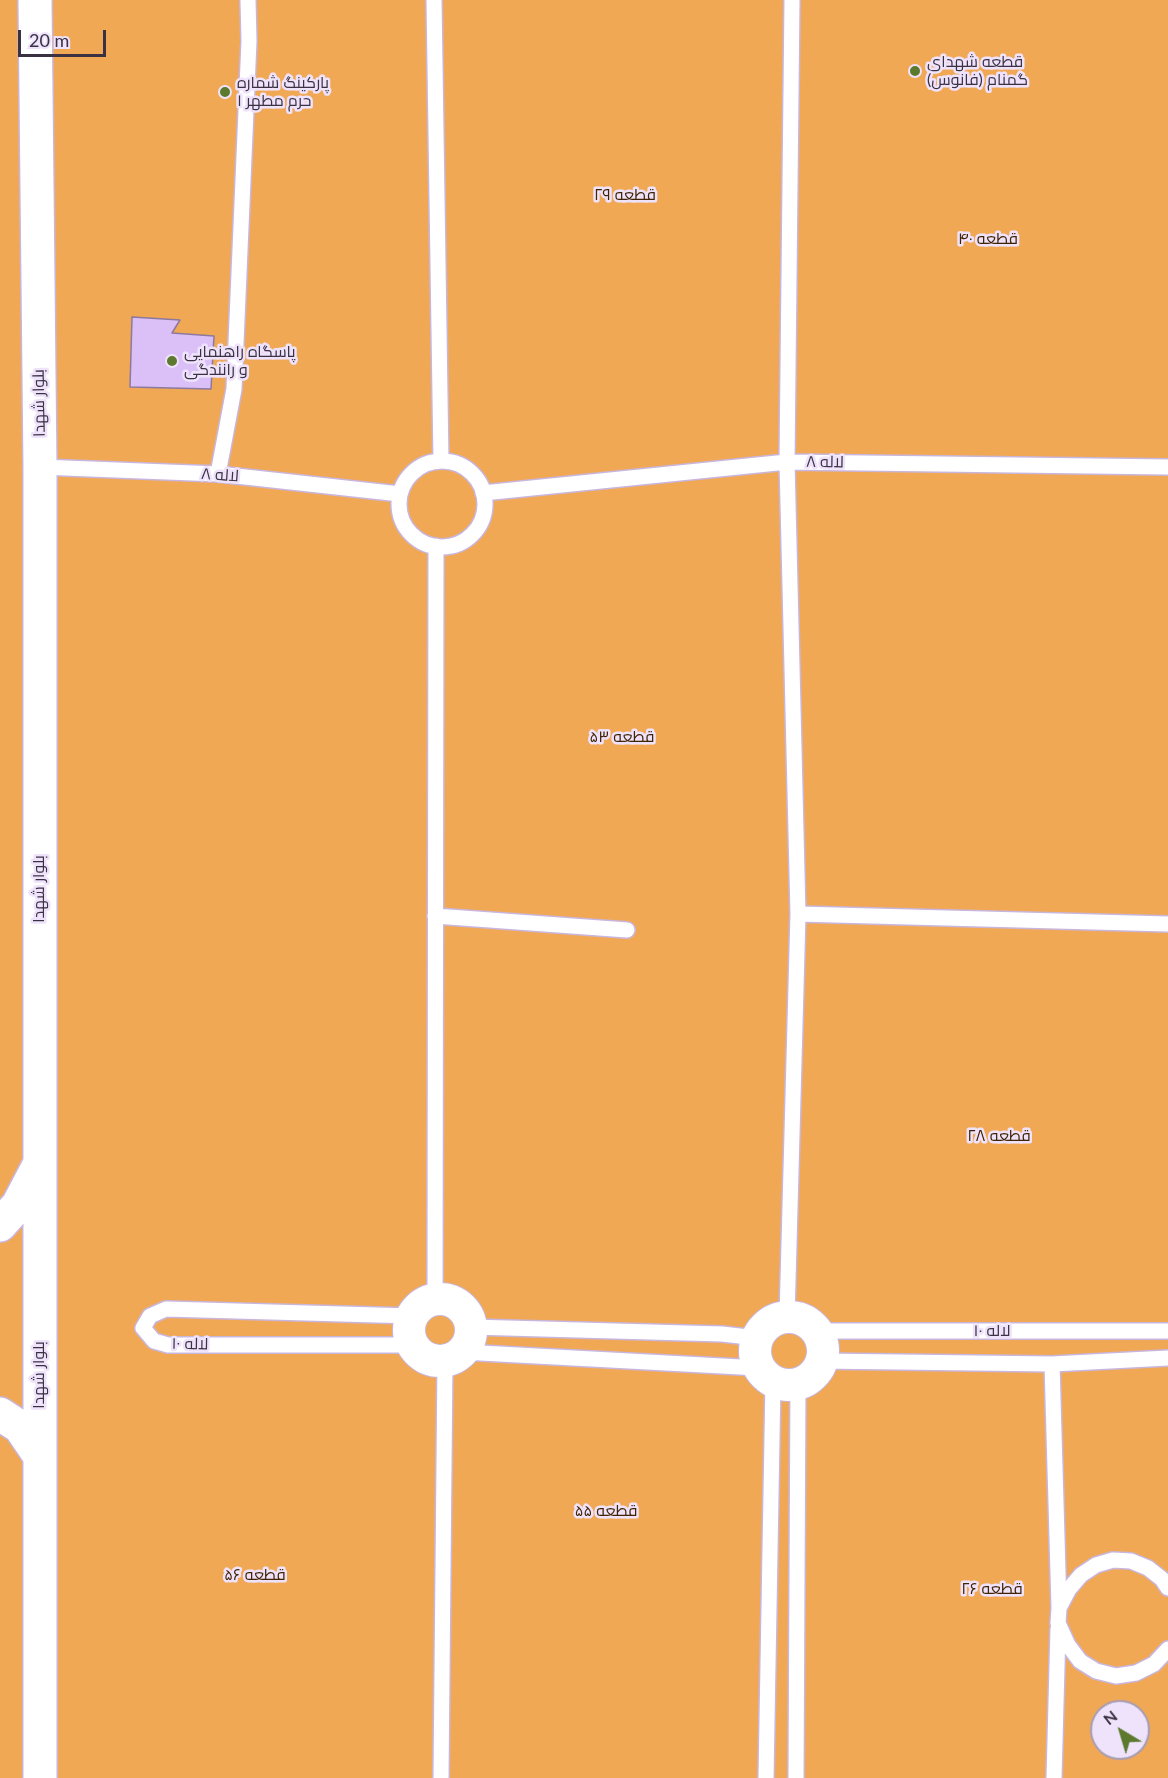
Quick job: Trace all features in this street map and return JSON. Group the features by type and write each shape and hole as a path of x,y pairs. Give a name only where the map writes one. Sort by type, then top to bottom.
{"street":[{"name":"بلوار شهدا","path":"35,0 40,467 40,1778"},
{"path":"0,1225 18,1204 39,1164"},
{"path":"455,1302 468,1317 459,1346 436,1361 418,1353 420,1320 455,1302"},
{"path":"787,1317 798,1318 808,1323 816,1331 821,1340 821,1361 816,1371 808,1379 772,1368 769,1323 787,1317"},
{"path":"0,1414 20,1427 39,1455"}],"lane":[{"path":"218,474 234,389 249,41 248,0"},
{"path":"434,0 441,461"},
{"path":"787,1317 798,914 788,462 792,0"},
{"path":"441,461 455,463 468,470 477,480 483,493 484,507 481,520 474,532 463,541 450,546 436,546 422,542 411,534 403,522 399,508 400,494 405,481 415,470 441,461"},
{"name":"لاله ۸","path":"483,493 788,462 1168,467"},
{"name":"لاله ۸","path":"40,467 218,474 400,494"},
{"path":"420,1320 435,916 436,546"},
{"path":"798,914 1168,924"},
{"path":"435,916 627,930"},
{"name":"لاله ۱۰","path":"166,1309 420,1320 168,1345 153,1341 143,1328 150,1316 166,1309"},
{"name":"لاله ۱۰","path":"816,1331 1168,1331"},
{"path":"459,1346 722,1334 772,1368"},
{"path":"459,1346 772,1368"},
{"path":"441,1778 459,1346"},
{"name":"لاله ۱۰","path":"821,1361 1052,1364 1168,1358"},
{"path":"1052,1364 1059,1615 1054,1778"},
{"path":"766,1778 772,1368"},
{"path":"772,1368 796,1778"},
{"path":"1165,1659 1136,1673 1116,1676 1096,1671 1080,1661 1068,1645 1059,1615 1069,1589 1080,1575 1096,1565 1113,1560 1131,1561 1148,1568 1162,1579 1168,1588"}],"green space":[{"path":"0,0 1168,0 1168,1778 0,1778"}],"building":[{"name":"پاسگاه راهنمایی و رانندگی","path":"132,317 180,320 172,333 214,336 211,389 130,387"}],"place":[{"name":"قطعه‌ شهدای گمنام (فانوس)","path":"915,71"},
{"name":"پارکینگ شماره ۱ حرم مطهر","path":"225,92"},
{"name":"پاسگاه راهنمایی و رانندگی","path":"172,361"}],"park label":[{"name":"قطعه ۲۹","path":"625,195"},
{"name":"قطعه ۴۰","path":"988,239"},
{"name":"قطعه ۵۳","path":"622,737"},
{"name":"قطعه ۲۸","path":"999,1136"},
{"name":"قطعه ۵۵","path":"606,1511"},
{"name":"قطعه ۵۶","path":"255,1575"},
{"name":"قطعه ۲۶","path":"992,1589"}]}
